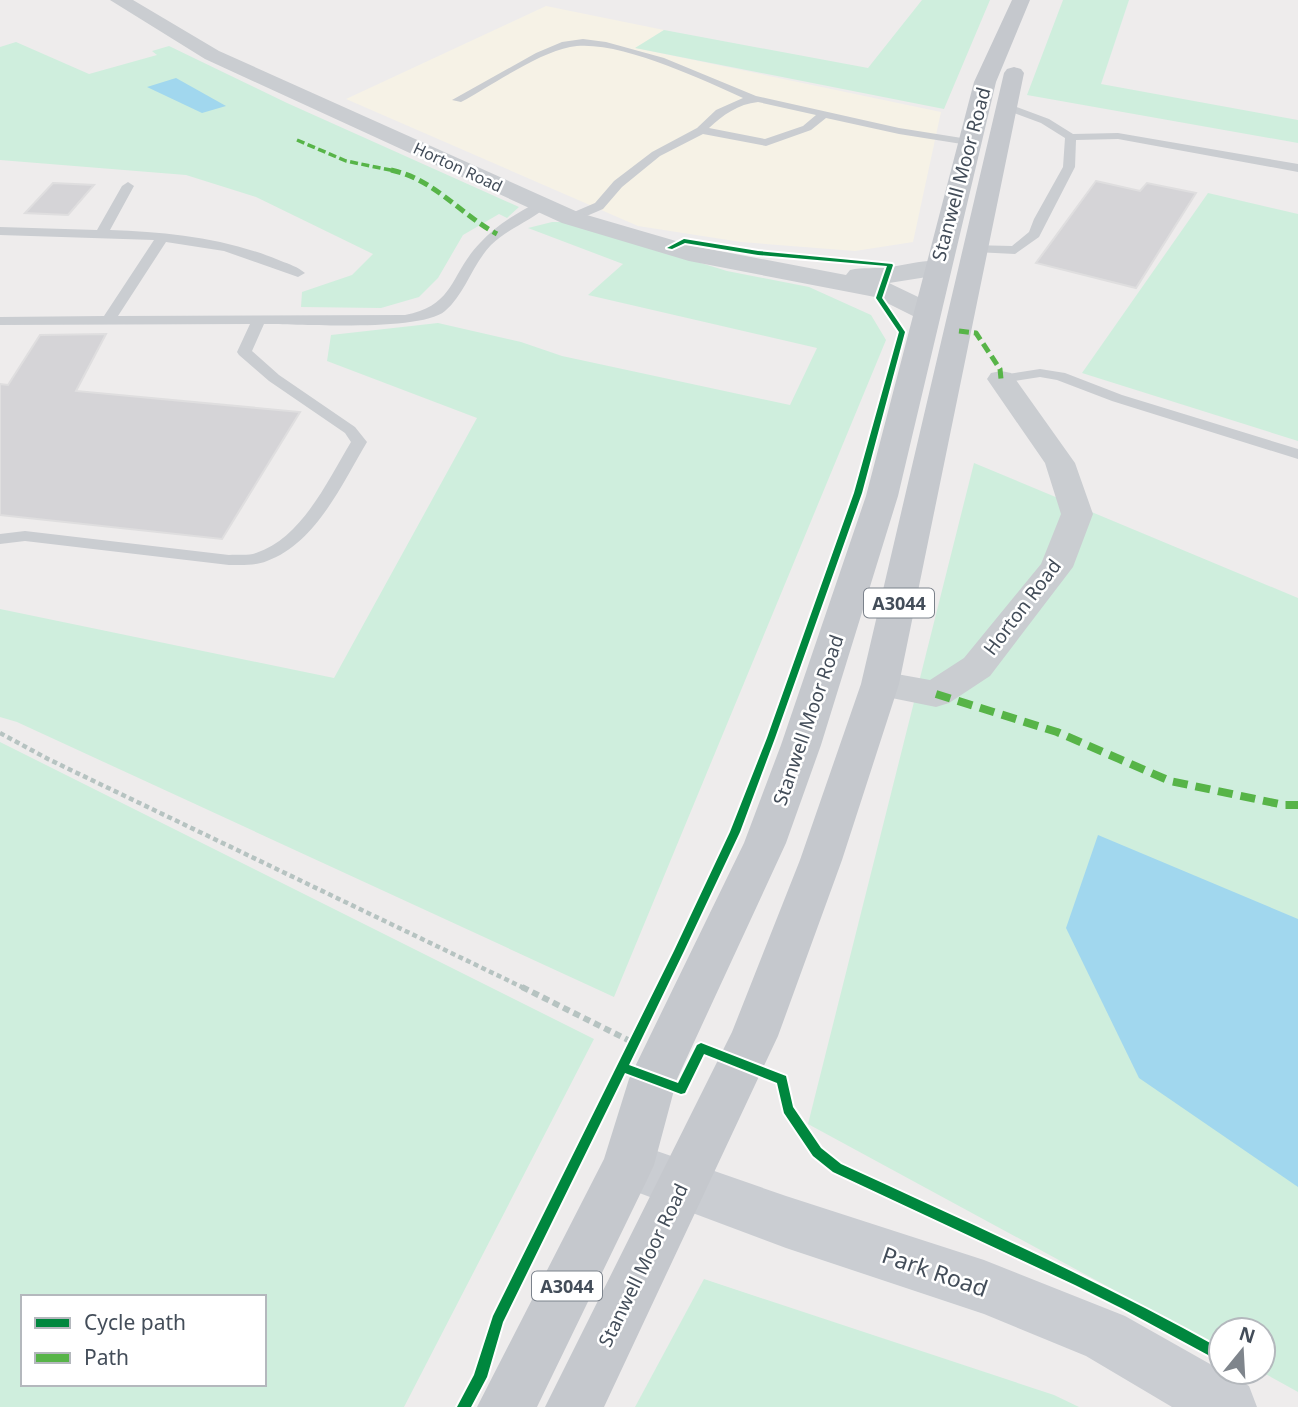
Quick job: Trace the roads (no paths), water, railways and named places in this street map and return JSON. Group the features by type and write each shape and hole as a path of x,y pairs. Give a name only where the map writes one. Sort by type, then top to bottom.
{"main road":[{"name":"Stanwell Moor Road","path":"506,1407 628,1165 643,1061 765,843 882,496 968,142 985,82 1021,0"},
{"name":"Stanwell Moor Road","path":"574,1407 754,1036 821,860 880,684 956,344 1005,106 1010,86 1044,0"},
{"name":"Park Road","path":"628,1165 984,1287 1105,1336 1228,1407"}],"street":[{"name":"Horton Road","path":"119,0 212,55 571,218 690,253 883,290 928,312"},
{"name":"Horton Road","path":"818,276 886,276 936,268"},
{"name":"Horton Road","path":"880,684 936,694 977,667 1056,567 1077,514 1060,463 1001,379"}],"lane":[{"path":"457,100 568,43 632,52 693,71 754,99 899,131 968,142"},
{"path":"571,218 599,206 618,184 656,154 701,130 720,112 754,99"},
{"path":"1005,106 1045,121 1071,137 1118,136 1298,168"},
{"path":"701,130 766,144 807,128 824,114"},
{"path":"975,248 1015,250 1035,234 1040,219 1069,167 1071,137"},
{"path":"101,235 128,186"},
{"path":"0,321 405,319 436,312 473,259 497,234 511,220 541,205"},
{"path":"0,231 163,236 204,241 265,257 298,273"},
{"path":"107,322 163,236"},
{"path":"0,539 25,536 229,560 262,557 285,543 315,515 359,442 350,429 274,378 244,352 258,321"},
{"path":"1001,379 1040,373 1060,376 1117,398 1298,454"}],"water":[{"path":"176,78 226,106 202,113 147,87"},
{"path":"1098,835 1298,919 1298,1187 1139,1078 1066,928"}]}
